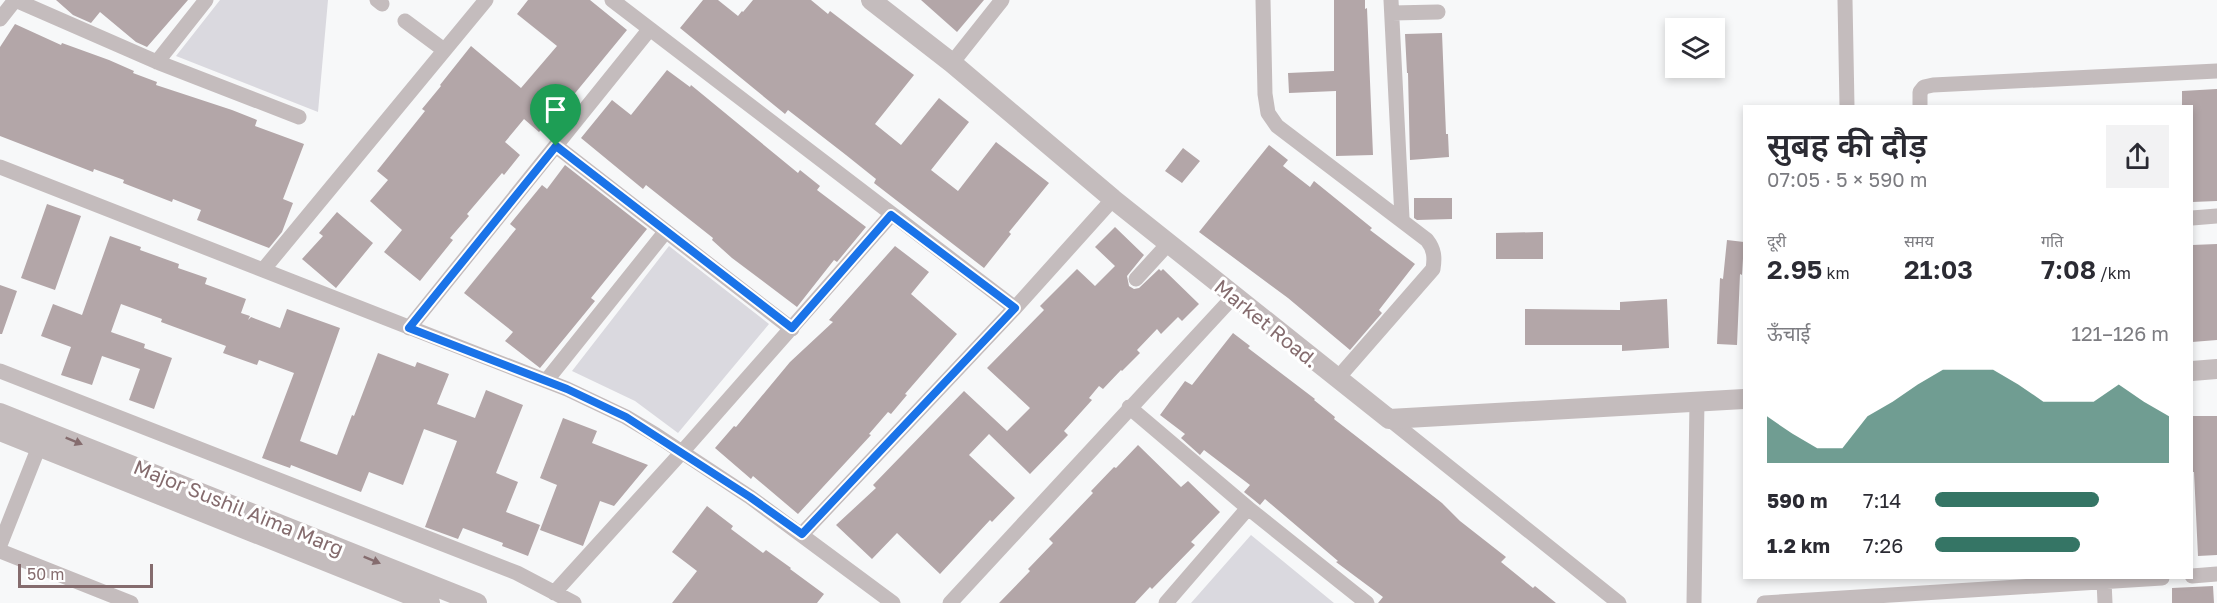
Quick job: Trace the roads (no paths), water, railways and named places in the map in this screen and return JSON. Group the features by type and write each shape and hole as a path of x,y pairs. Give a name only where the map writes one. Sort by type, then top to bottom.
{"street":[{"path":"0,20 15,0 157,62 299,117"},
{"path":"157,62 206,0"},
{"path":"262,270 486,0"},
{"path":"612,0 1015,308"},
{"name":"Market Road.","path":"871,0 952,63 1168,244 1389,419"},
{"path":"952,63 1002,0"},
{"path":"1263,0 1265,94 1268,113 1277,126 1402,218 1427,240 1432,247 1435,259 1433,269 1337,379"},
{"path":"1845,0 1847,105"},
{"path":"1402,218 1391,7 1438,12"},
{"path":"405,21 444,50"},
{"path":"409,328 649,30"},
{"path":"1920,105 1920,92 1924,87 1933,85 2217,72"},
{"path":"556,146 792,328"},
{"path":"0,167 546,381 626,417 682,452 802,534 892,603"},
{"path":"802,534 1015,308 1113,199"},
{"path":"554,593 891,215"},
{"path":"2193,218 2217,216"},
{"path":"546,381 666,231"},
{"path":"1136,279 1168,244"},
{"path":"951,603 1129,407 1234,296"},
{"path":"2193,371 2217,369"},
{"path":"0,371 517,573 574,603"},
{"path":"1389,419 1743,399"},
{"path":"1694,603 1697,401"},
{"path":"1129,407 1248,508 1367,603"},
{"name":"Major Sushil Aima Marg","path":"0,413 42,438 430,603"},
{"path":"1389,419 1619,603"},
{"name":"Major Sushil Aima Marg","path":"0,431 42,438 477,603"},
{"path":"0,545 42,438"},
{"path":"1166,603 1248,508"},
{"path":"0,551 131,603"},
{"path":"2193,576 2217,574"},
{"path":"1764,603 2143,579"},
{"path":"2104,581 2105,603"}]}
